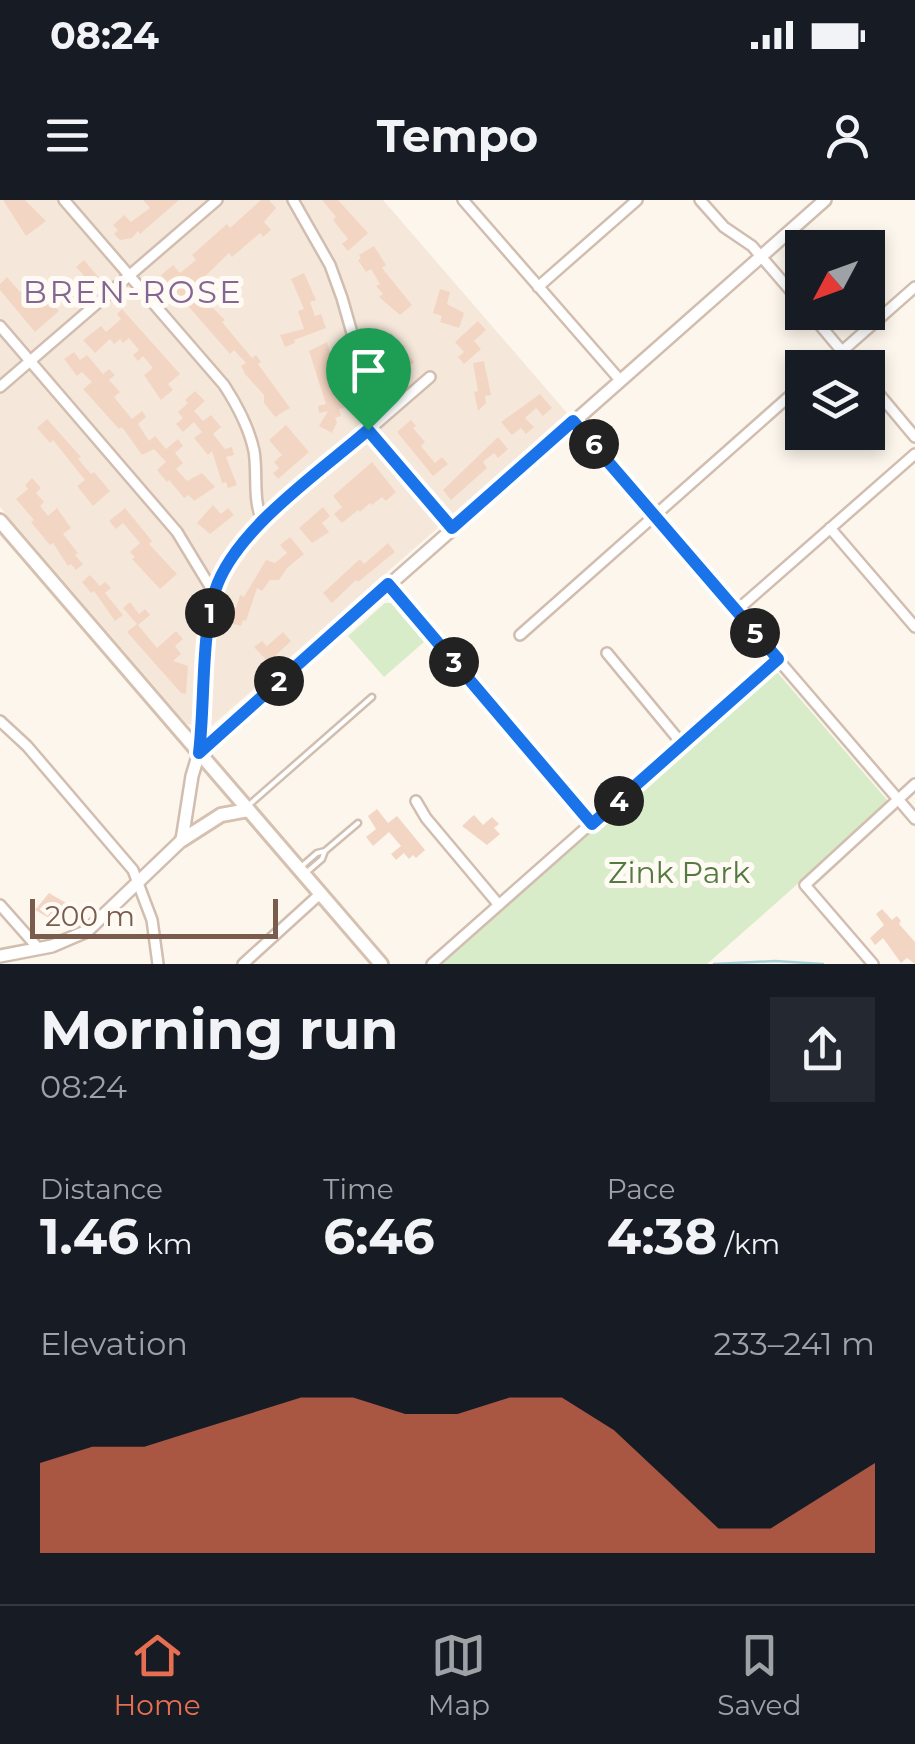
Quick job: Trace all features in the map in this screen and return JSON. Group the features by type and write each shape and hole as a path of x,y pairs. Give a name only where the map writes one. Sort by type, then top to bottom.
{"main road":[{"path":"0,521 382,964"},
{"path":"182,840 221,815 248,809"}],"street":[{"path":"64,200 224,385 254,449 258,512 263,522"},
{"path":"0,388 217,200"},
{"path":"293,200 330,265 342,298 354,340 368,430 452,528"},
{"path":"463,200 620,380"},
{"path":"478,200 479,219"},
{"path":"538,288 637,200"},
{"path":"700,200 724,227 761,256 785,284"},
{"path":"199,753 825,200"},
{"path":"825,330 842,350 915,287"},
{"path":"0,326 177,532 214,593"},
{"path":"0,956 39,949 87,931 182,840 199,753 214,593 234,552 263,522 430,378"},
{"path":"520,636 785,400"},
{"path":"885,401 915,437"},
{"path":"573,421 915,818"},
{"path":"736,611 915,454"},
{"path":"830,528 915,627"},
{"path":"388,584 592,824"},
{"path":"607,653 683,744"},
{"path":"432,964 778,659"},
{"path":"0,722 38,759 132,870 152,920 158,964"},
{"path":"872,964 805,884 915,784"},
{"path":"416,801 499,905"},
{"path":"243,964 320,894"},
{"path":"0,904 39,949"}],"lane":[{"path":"248,809 372,697"},
{"path":"302,872 322,859 325,851 358,823"}],"shaded area":[{"path":"0,200 383,200 568,414 209,728 187,724 0,507"}],"green space":[{"path":"385,603 391,603 424,642 384,677 348,636"},
{"name":"Zink Park","path":"777,672 888,801 707,964 439,964"}],"building":[{"path":"3,200 25,200 46,221 26,236"},
{"path":"143,200 179,200 140,234 138,231 132,238 120,240 113,225 124,215 131,222 150,208"},
{"path":"261,200 269,200 276,208 264,222 271,230 263,237 260,233 232,257 229,253 193,288 225,320 222,322 252,358 256,355 261,362 258,364 290,408 275,417 264,403 264,395 245,374 241,366 246,363 234,350 230,354 161,275 173,265 180,273 196,260 192,255"},
{"path":"322,200 338,200 368,233 348,251 342,244 348,239"},
{"path":"374,246 386,265 382,268 412,305 400,315 379,297 383,294 376,286 380,284 371,269 366,272 358,260 359,255"},
{"path":"84,260 101,280 77,302 69,293 86,278 76,267"},
{"path":"304,273 316,300 310,302 315,316 321,314 326,328 285,347 280,335 304,329 298,311 304,309 291,279"},
{"path":"7,277 20,292 27,286 43,304 49,299 59,311 35,332 0,290"},
{"path":"440,289 450,292 447,304 464,313 459,328 440,322 442,316 433,313"},
{"path":"122,309 180,374 168,384 173,390 161,400 144,375 153,368 143,356 138,361 133,355 139,350 129,338 114,344 110,339 95,353 83,340 101,326 106,332 121,319 117,314"},
{"path":"478,321 486,330 474,341 481,349 464,364 458,357 464,352 455,342"},
{"path":"391,333 414,362 400,374 393,374 382,363 395,352 384,339"},
{"path":"327,342 333,361 327,363 337,393 341,401 351,406 339,409 341,416 335,418 332,433 319,426 328,411 319,413 318,406 326,404 309,351"},
{"path":"74,352 80,360 87,355 103,374 109,369 115,375 109,380 120,392 114,397 132,419 142,411 146,417 138,424 149,441 155,436 166,449 178,439 183,446 175,453 183,463 176,469 187,481 202,473 215,487 194,501 189,495 184,498 167,482 157,470 166,462 154,449 142,455 122,427 119,429 83,389 92,382 82,372 77,376 64,359"},
{"path":"484,361 491,395 485,396 486,403 478,411 473,363"},
{"path":"195,391 205,401 194,411 203,421 211,415 221,427 213,434 225,449 232,447 234,455 226,457 237,485 228,488 226,482 222,483 212,451 208,455 194,438 202,432 194,422 183,432 176,424 183,418 178,412"},
{"path":"540,394 552,408 543,416 536,408 525,418 534,427 526,434 521,428 512,435 501,422"},
{"path":"47,419 91,474 94,472 110,491 93,506 77,486 85,480 53,440 50,443 37,428"},
{"path":"411,420 425,442 421,446 435,463 442,457 448,464 433,476 397,432"},
{"path":"286,425 309,452 278,479 273,473 279,468 274,462 282,455 269,440"},
{"path":"498,437 508,449 498,458 494,453 483,462 487,468 451,500 443,490"},
{"path":"372,462 396,492 386,501 382,497 370,503 342,523 334,514 342,507 333,496"},
{"path":"32,478 41,488 36,493 44,502 40,506 48,516 57,508 71,528 63,534 83,564 76,570 39,532 16,499 28,489 25,485"},
{"path":"213,505 221,514 228,508 234,515 210,534 197,523"},
{"path":"323,507 330,516 322,523 329,532 312,543 299,528"},
{"path":"125,508 152,541 149,544 177,574 160,589 132,559 135,557 130,552 140,543 123,523 116,529 109,521"},
{"path":"290,537 304,554 279,580 270,580 262,591 257,588 241,626 229,623 240,595 244,597 266,560 275,563 287,553 280,545"},
{"path":"388,543 395,552 332,603 323,593 360,559 364,564"},
{"path":"90,575 100,586 105,582 111,588 105,593 123,615 115,621 94,591 91,593 82,582"},
{"path":"130,602 139,614 145,609 150,615 138,625 157,648 176,631 183,639 175,646 181,654 173,661 188,666 186,694 127,632 137,624 123,608"},
{"path":"283,632 291,641 271,665 254,647 262,641 267,646"},
{"path":"377,809 388,823 397,816 425,850 416,858 413,855 409,859 404,853 396,860 391,854 401,846 389,832 373,846 366,837 376,829 368,816"},
{"path":"474,815 483,825 492,817 499,824 494,828 500,834 487,845 462,826"},
{"path":"49,893 71,906 65,917 55,916 53,920 35,910"},
{"path":"882,909 892,920 897,916 915,942 915,964 907,958 901,963 883,938 875,945 870,938 884,925 876,914"}],"waterway":[{"path":"714,964 823,964"}],"district":[{"name":"BREN-ROSE","path":"133,291"}],"route":[{"path":"573,421 778,659 592,824 388,584 199,753 210,614 221,575 250,533 368,430 452,528 573,421"}]}
